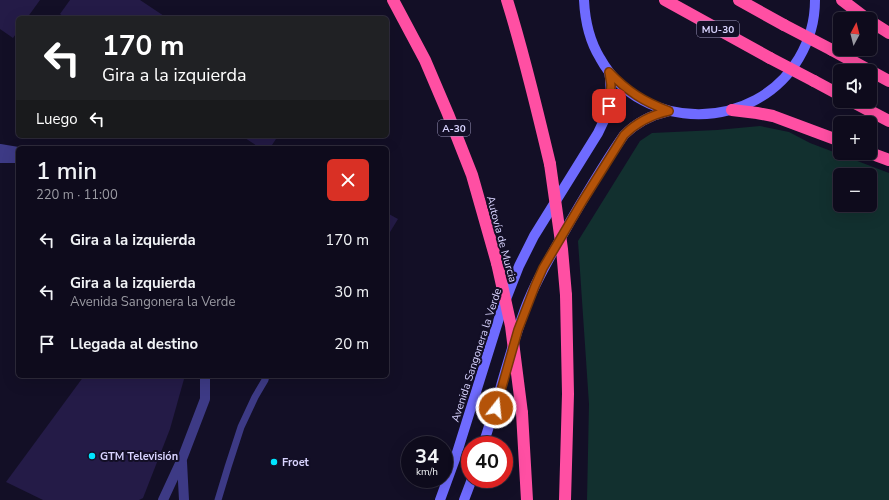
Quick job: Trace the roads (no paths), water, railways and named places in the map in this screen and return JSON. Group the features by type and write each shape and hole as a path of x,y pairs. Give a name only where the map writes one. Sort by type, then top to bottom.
{"highway":[{"name":"Autovía de Murcia","path":"393,0 425,60 451,120 472,175 497,263 511,326 522,413 527,500"},
{"path":"508,0 540,120 550,164 562,249 566,295 568,394 565,500"},
{"name":"MU-30","path":"665,0 833,92"},
{"path":"739,0 889,81"},
{"path":"842,0 858,12"},
{"path":"877,25 889,33"},
{"path":"864,108 889,121"},
{"path":"732,110 773,116 833,138"},
{"path":"877,156 889,160"}],"street":[{"path":"584,0 585,15 593,45 609,72 622,85 646,102 669,111 700,115 716,114 732,110 761,97 778,84 795,64 803,50 813,20 815,0"},
{"name":"Avenida Sangonera la Verde","path":"440,500 455,459 501,312 519,266 534,236 598,133 607,114 611,85 609,72"},
{"path":"486,436 528,300 543,268 624,135 638,122 658,113 669,111"},
{"path":"0,149 16,152"},
{"path":"0,158 16,158"},
{"path":"164,500 182,459 204,399 206,378"},
{"path":"182,459 184,500"},
{"path":"464,500 469,488"}],"lane":[{"path":"218,500 241,427 266,378"}],"place":[{"name":"GTM Televisión","path":"92,456"},
{"name":"Froet","path":"274,462"}]}
